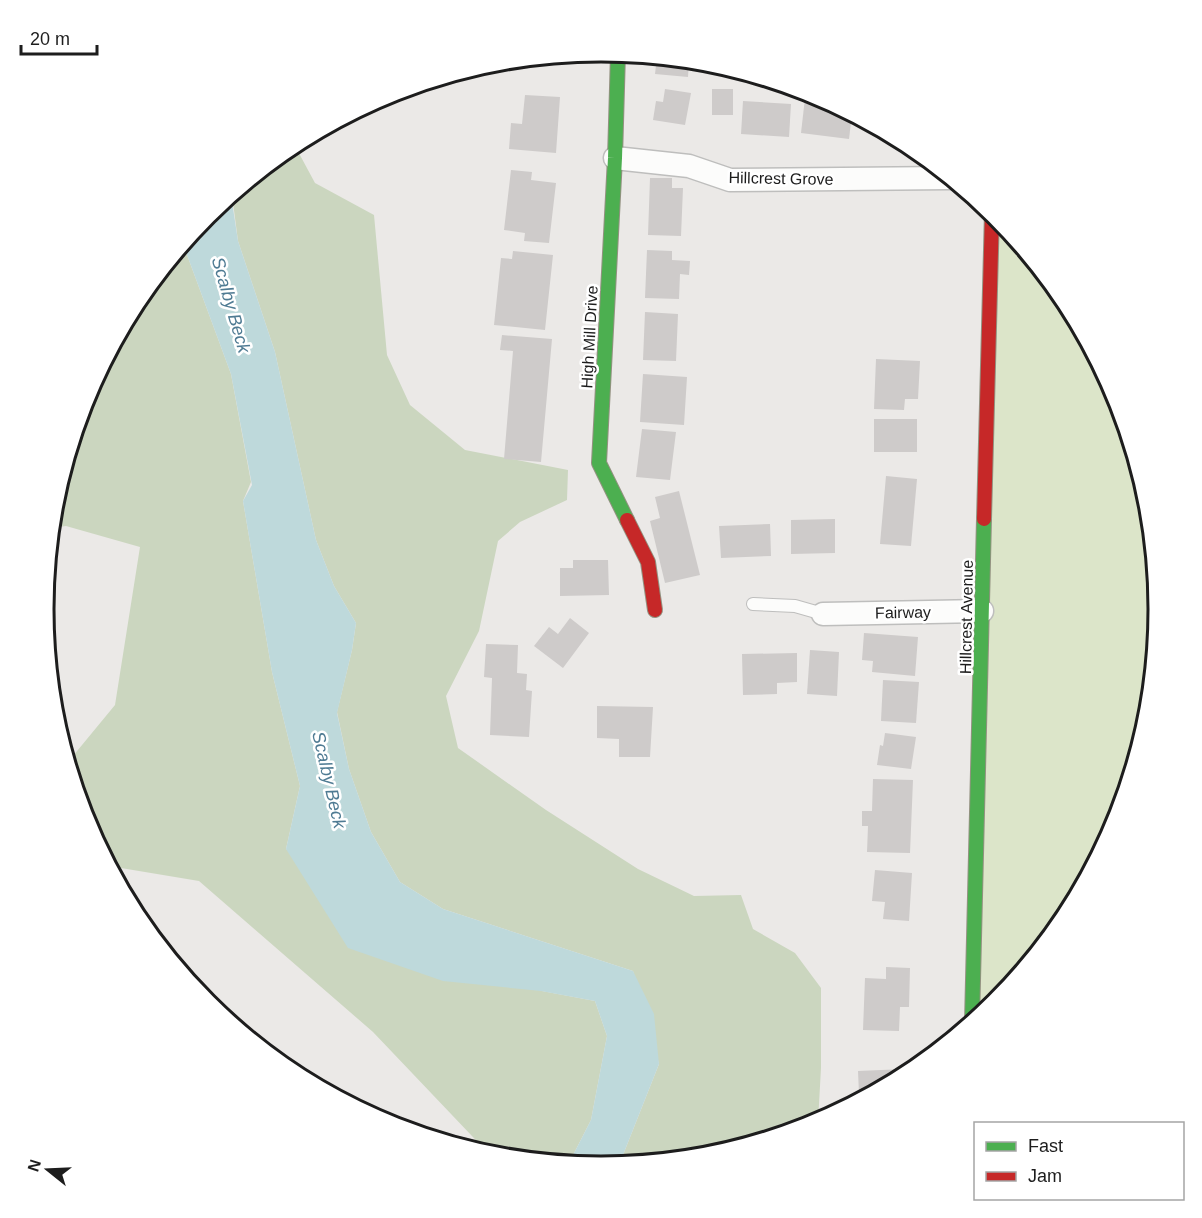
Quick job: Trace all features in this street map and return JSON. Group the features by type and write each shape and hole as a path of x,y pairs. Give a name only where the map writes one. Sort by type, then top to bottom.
{"street":[{"name":"High Mill Drive","path":"618,62 599,463 648,562 655,610"},
{"name":"Hillcrest Grove","path":"615,158 689,166 730,180 938,178"},
{"name":"Hillcrest Avenue","path":"972,1011 992,226"},
{"name":"Fairway","path":"823,614 982,611"}],"lane":[{"path":"753,604 795,606 823,614"}],"green space":[{"path":"299,153 315,183 374,215 387,355 410,405 465,450 568,470 567,500 520,522 498,541 479,631 446,696 458,748 546,810 638,869 694,896 741,895 753,929 795,953 821,988 819,1110 777,1127 743,1137 672,1151 623,1155 659,1064 633,971 443,909 400,882 371,832 349,769 337,712 356,623 334,586 316,540 275,352 238,241 233,204"},
{"path":"995,229 1035,276 1075,336 1092,367 1119,433 1137,502 1143,538 1147,573 1147,645 1137,716 1129,751 1119,785 1092,851 1075,883 1035,942 1012,970 972,1010"},
{"path":"186,253 231,374 251,482 243,501 272,672 300,786 286,849 542,991 595,1001 607,1036 591,1120 573,1155 530,1151 477,1141 373,1032 199,881 119,868 96,818 74,755 115,705 140,547 66,526 61,527 73,467 83,433 110,367 146,305"}],"water":[{"name":"Scalby Beck","path":"233,205 238,241 275,352 316,540 334,586 356,623 337,713 349,769 371,832 400,882 443,909 633,971 654,1014 659,1064 623,1155 573,1155 591,1120 607,1036 595,1001 541,991 443,981 348,948 286,849 300,786 272,672 243,501 252,485 231,374 186,253"}],"building":[{"path":"656,65 688,70 688,77 655,74"},
{"path":"665,89 691,93 685,125 653,120 656,101 663,102"},
{"path":"712,89 733,89 733,115 712,115"},
{"path":"525,95 560,97 556,153 509,149 511,123 522,124"},
{"path":"743,101 791,104 789,137 741,134"},
{"path":"805,102 851,122 849,139 801,133"},
{"path":"511,170 532,172 531,180 556,183 549,243 524,241 525,233 504,230"},
{"path":"650,178 672,178 672,188 683,188 681,236 648,235"},
{"path":"647,250 672,251 672,260 690,261 689,275 680,274 679,299 645,298"},
{"path":"513,251 553,255 545,330 494,325 501,258 512,259"},
{"path":"645,312 678,314 676,361 643,360"},
{"path":"502,335 552,339 541,462 504,459 513,351 500,350"},
{"path":"876,359 920,361 918,399 905,399 904,410 874,409"},
{"path":"643,374 687,377 684,425 640,422"},
{"path":"874,419 917,419 917,452 874,452"},
{"path":"642,429 676,432 670,480 636,477"},
{"path":"886,476 917,479 911,546 880,544"},
{"path":"679,491 700,575 665,583 650,521 660,518 655,497"},
{"path":"835,519 835,553 791,554 791,520"},
{"path":"770,524 771,556 721,558 719,526"},
{"path":"573,560 608,560 609,595 560,596 560,568 573,568"},
{"path":"570,618 589,633 563,668 534,646 549,627 558,634"},
{"path":"864,633 918,637 915,676 872,672 873,661 862,660"},
{"path":"486,644 518,645 517,673 527,674 526,690 532,691 529,737 490,735 492,678 484,677"},
{"path":"810,650 839,652 837,696 807,694"},
{"path":"797,653 797,682 777,683 777,694 743,695 742,654"},
{"path":"883,680 919,682 916,723 881,721"},
{"path":"597,706 653,707 650,757 619,757 619,739 597,738"},
{"path":"885,733 916,737 911,769 877,765 880,745 883,746"},
{"path":"873,779 913,780 910,853 867,852 868,826 862,826 862,811 872,811"},
{"path":"875,870 912,873 909,921 883,919 885,902 872,901"},
{"path":"886,967 910,968 909,1007 900,1007 899,1031 863,1030 865,978 886,979"},
{"path":"896,1069 859,1091 858,1071"}],"traffic: fast":[{"path":"618,62 599,463 627,520"},
{"path":"972,1011 984,519"}],"traffic: jam":[{"path":"984,519 992,226"},
{"path":"627,520 648,562 655,610"}]}
